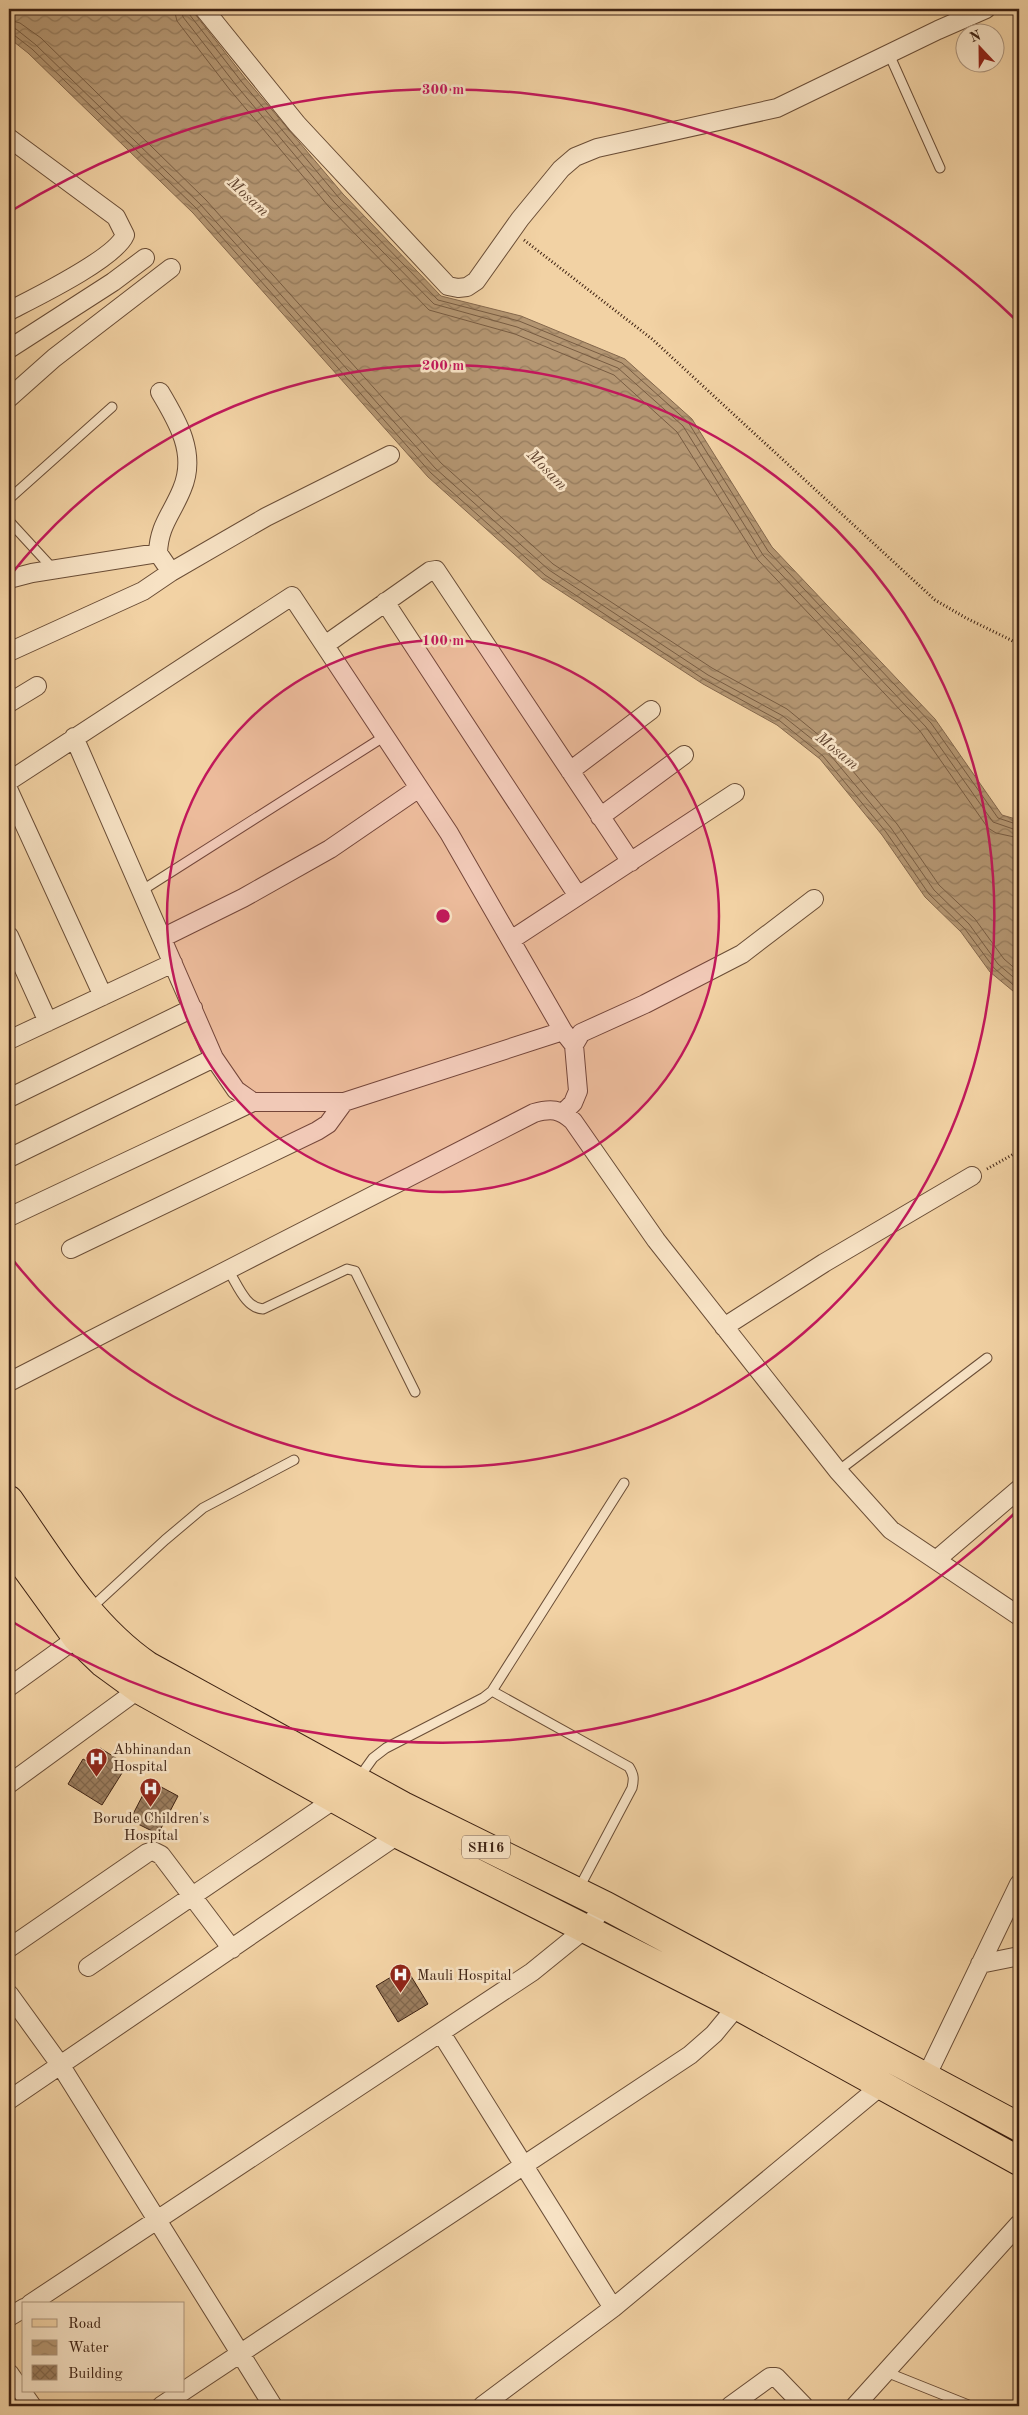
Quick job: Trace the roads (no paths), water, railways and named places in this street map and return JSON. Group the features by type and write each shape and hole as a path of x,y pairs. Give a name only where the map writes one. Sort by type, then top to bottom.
{"main road":[{"name":"SH16","path":"9,1500 88,1611 131,1655 149,1681 335,1799 400,1835 738,2006 1019,2161"},
{"name":"SH16","path":"9,1544 77,1638 104,1663 149,1681 356,1781 606,1906 1019,2127"}],"street":[{"path":"204,9 297,124 448,286 458,288 467,287 476,281 510,232 561,169 575,157 597,148 777,108 986,9"},
{"path":"9,138 116,217 125,235 122,243 93,264 9,311"},
{"path":"9,349 113,282 145,258"},
{"path":"9,398 54,358 171,268"},
{"path":"160,392 183,434 187,451 187,470 182,488 162,526 159,536 158,553 171,572"},
{"path":"9,652 143,591 171,572 266,517 390,455"},
{"path":"9,579 32,573 55,571 158,553"},
{"path":"325,646 430,571 436,570 631,862"},
{"path":"9,781 292,596 449,833 563,1031 574,1045 578,1091 573,1103 564,1112"},
{"path":"385,602 578,896"},
{"path":"9,703 37,686"},
{"path":"570,772 651,710"},
{"path":"74,737 214,1058 236,1090 253,1102"},
{"path":"600,817 684,755"},
{"path":"162,938 243,898 330,849 419,788"},
{"path":"9,791 103,996"},
{"path":"511,940 735,792"},
{"path":"574,1045 581,1033 663,996 742,954 814,899"},
{"path":"9,936 48,1022"},
{"path":"9,1040 173,963"},
{"path":"9,1098 193,1008"},
{"path":"9,1216 253,1102 344,1102 563,1031"},
{"path":"9,1158 214,1058"},
{"path":"71,1249 316,1131 328,1124 344,1102"},
{"path":"9,1382 534,1113 546,1109 564,1112 573,1121 656,1240 838,1471 892,1530 1019,1616"},
{"path":"724,1327 824,1263 972,1176"},
{"path":"936,1560 1019,1489"},
{"path":"9,1687 77,1638"},
{"path":"9,1784 149,1681"},
{"path":"88,1967 335,1799"},
{"path":"9,2100 400,1835 421,1815"},
{"path":"9,1948 147,1853 153,1852 161,1855 232,1949"},
{"path":"926,2077 1019,1884"},
{"path":"33,2302 532,1972 586,1929 606,1906"},
{"path":"980,1964 1019,1956"},
{"path":"185,2391 690,2055 714,2034 754,1984"},
{"path":"9,1994 61,2066 273,2406"},
{"path":"441,2033 613,2308"},
{"path":"482,2406 613,2308 882,2085"},
{"path":"855,2406 1019,2224"},
{"path":"9,2317 22,2309"},
{"path":"9,2373 22,2392"},
{"path":"730,2406 770,2376 776,2377 804,2406"},
{"path":"22,2392 32,2406"},
{"path":"161,2406 183,2392"}],"lane":[{"path":"889,54 940,168"},
{"path":"9,499 112,407"},
{"path":"9,521 55,571"},
{"path":"141,891 385,736"},
{"path":"228,1270 250,1304 256,1308 263,1309 351,1268 355,1271 415,1392"},
{"path":"838,1471 988,1358"},
{"path":"88,1611 165,1540 203,1508 294,1460"},
{"path":"356,1781 373,1758 386,1748 483,1698 492,1691 624,1483"},
{"path":"492,1691 629,1767 633,1772 632,1788 577,1892"},
{"path":"886,2372 971,2406"}],"water":[{"name":"Mosam","path":"9,9 191,9 245,78 343,194 441,296 521,316 625,359 692,419 772,547 935,719 1002,815 1019,820 1019,996 990,972 961,932 925,897 882,835 820,759 777,725 703,684 542,579 428,477 193,213 28,53 9,38"}],"place":[{"name":"Abhinandan Hospital","path":"97,1777"},
{"name":"Borude Children's Hospital","path":"151,1808"},
{"name":"Mauli Hospital","path":"401,1994"}]}
